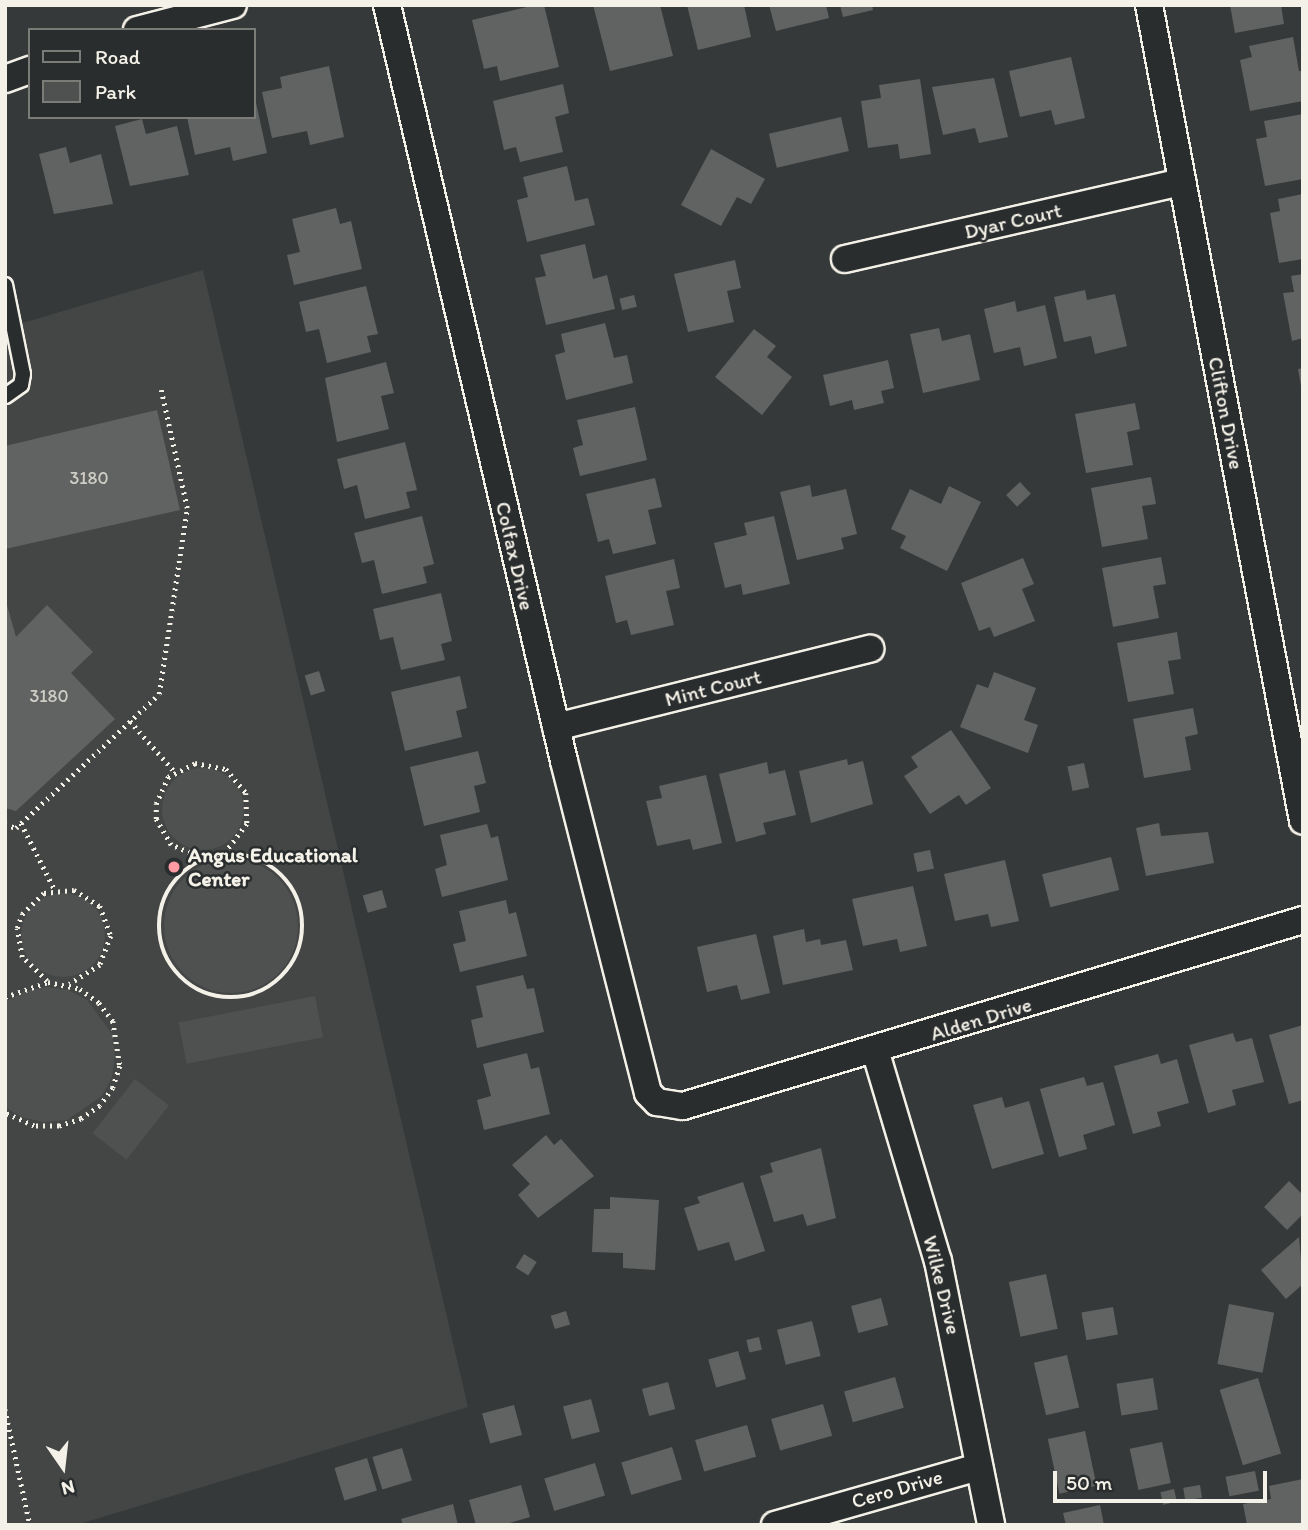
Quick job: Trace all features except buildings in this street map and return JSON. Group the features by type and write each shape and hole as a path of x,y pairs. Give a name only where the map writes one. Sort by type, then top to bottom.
{"street":[{"path":"145,28 233,5"},
{"name":"Colfax Drive","path":"387,5 555,727 641,1082 657,1101"},
{"name":"Clifton Drive","path":"1149,5 1182,182 1294,725 1303,821"},
{"path":"5,79 28,70"},
{"name":"Dyar Court","path":"845,259 1182,182"},
{"name":"Mint Court","path":"555,727 870,649"},
{"name":"Alden Drive","path":"657,1101 683,1106 1303,920"},
{"name":"Wilke Drive","path":"875,1050 938,1261 991,1525"},
{"name":"Cero Drive","path":"775,1525 979,1466"}],"lane":[{"path":"5,285 23,374 21,385 5,396"}],"path":[{"path":"5,824 16,828 159,694 186,538 187,508 161,390"},
{"path":"130,721 175,772"},
{"path":"204,858 171,845 156,819 160,790 175,772 195,763 211,763 238,779 249,808 247,824 225,853"},
{"path":"21,823 55,890"},
{"path":"225,853 259,859 279,872 293,889 302,911 303,934 297,956 284,975 266,989 243,998 218,998 195,990 176,974 163,953 158,929 161,904 173,882 204,858 225,853"},
{"path":"48,982 22,957 17,928 31,902 55,890 89,895 108,920 111,936 100,965 69,984"},
{"path":"5,997 48,982 69,984 99,1003 113,1021 120,1042 120,1066 113,1088 90,1113 59,1126 34,1126 5,1112"},
{"path":"5,1409 30,1525"}],"shaded area":[{"name":"Angus Educational Center","path":"203,270 468,1407 76,1525 5,1525 5,328"}],"green space":[{"path":"195,768 211,768 226,775 237,786 244,801 241,825 232,838 211,850 195,850 180,843 169,832 162,817 162,801 169,786 180,775"},
{"path":"231,859 257,864 278,879 293,900 298,926 293,952 278,973 257,988 231,993 205,988 184,973 169,952 164,926 169,900 184,879 205,864"},
{"path":"63,893 79,896 93,905 102,919 105,935 102,951 93,965 79,974 63,977 47,974 33,965 24,951 21,935 24,919 33,905 47,896"},
{"path":"46,987 68,990 87,1000 112,1034 115,1055 112,1077 102,1096 67,1120 44,1122 21,1117 5,1107 5,1002 25,991"},
{"path":"315,996 323,1037 187,1064 179,1023"},
{"path":"135,1079 169,1105 126,1160 93,1133"}],"place":[{"name":"Angus Educational Center","path":"174,867"}]}
